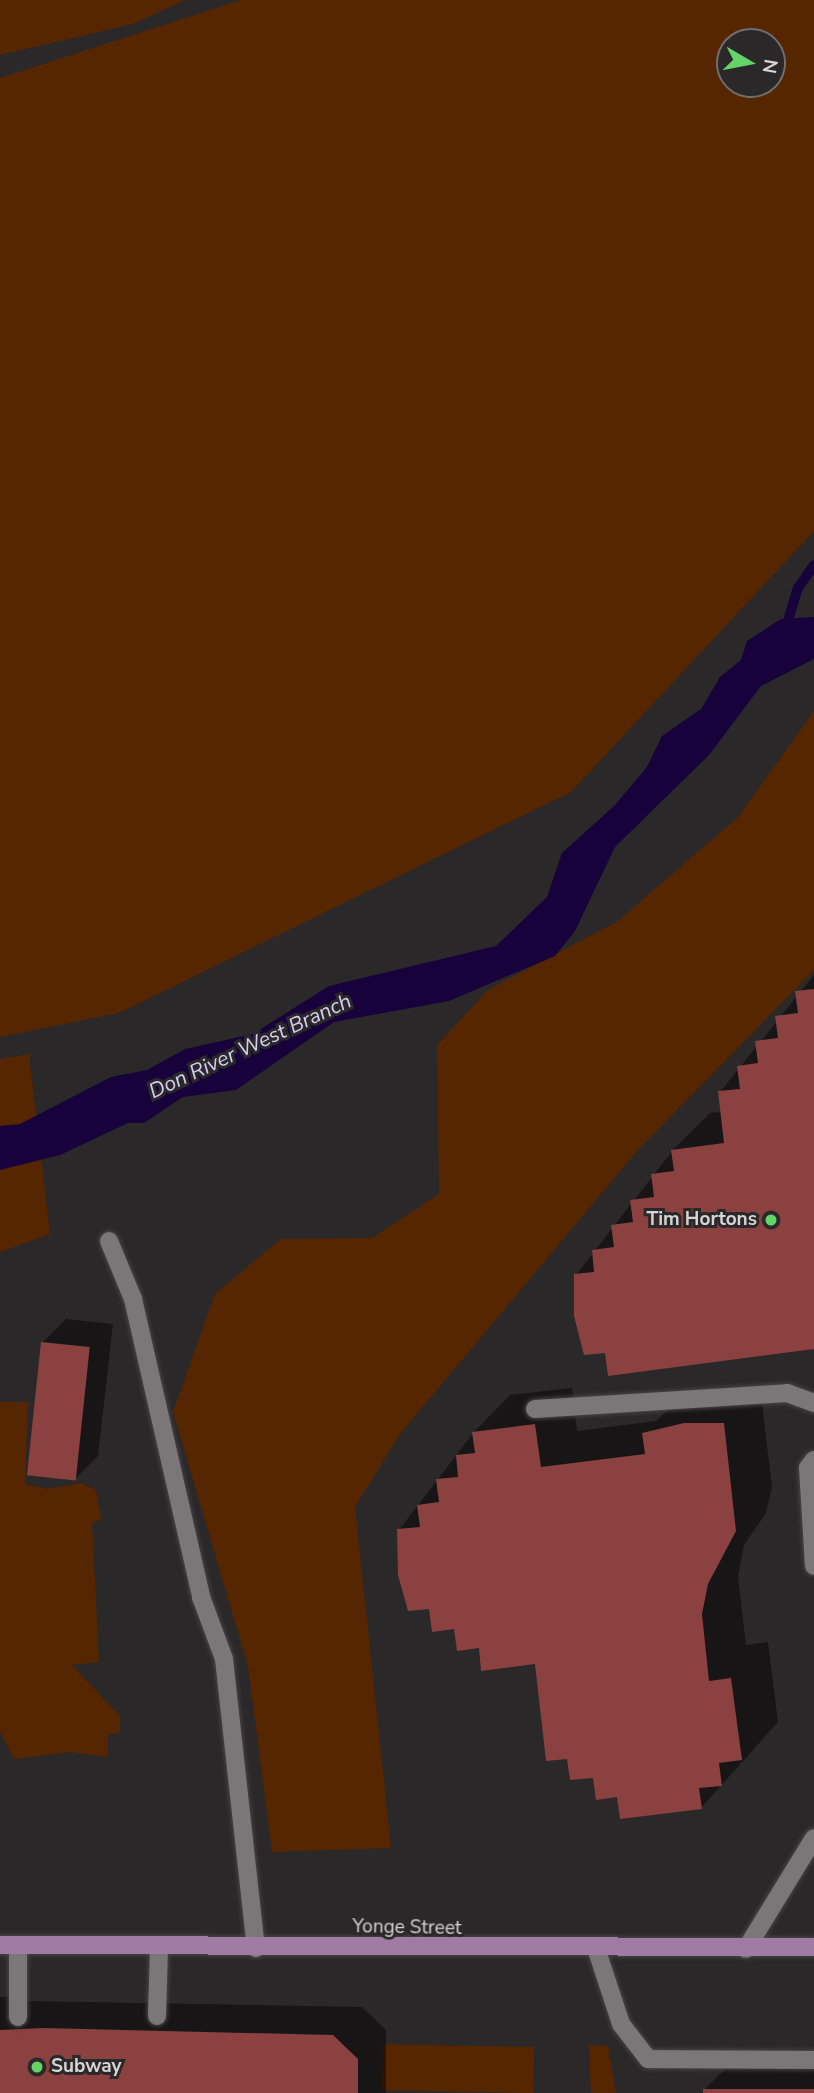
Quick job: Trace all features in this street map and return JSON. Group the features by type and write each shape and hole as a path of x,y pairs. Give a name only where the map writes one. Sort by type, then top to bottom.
{"main road":[{"name":"Yonge Street","path":"9,1945 597,1951 814,1947"}],"lane":[{"path":"109,1241 133,1299 201,1597 224,1659 256,1948"},
{"path":"535,1409 787,1393 814,1403"},
{"path":"814,1460 808,1468 814,1566"},
{"path":"746,1949 814,1838"},
{"path":"9,1945 18,2017"},
{"path":"157,2016 159,1947"},
{"path":"597,1951 621,2024 648,2059 814,2060"}],"shaded area":[{"path":"0,0 185,0 133,24 0,55"},
{"path":"241,0 814,0 814,531 571,792 119,1013 0,1037 0,78"},
{"path":"814,711 814,970 637,1151 400,1434 355,1507 391,1848 272,1852 248,1666 173,1412 215,1294 281,1239 372,1238 439,1194 437,1045 488,990 618,921 738,817"},
{"path":"29,1054 50,1234 0,1252 0,1059"},
{"path":"0,1402 28,1402 25,1484 47,1489 81,1483 96,1490 101,1519 92,1523 99,1662 72,1665 120,1716 120,1732 108,1735 108,1757 70,1752 14,1759 0,1732"},
{"path":"383,2044 534,2047 533,2093 382,2090"},
{"path":"589,2045 608,2046 616,2093 591,2093"}],"water":[{"name":"Don River West Branch","path":"814,617 814,659 761,686 709,755 615,847 575,931 555,956 449,1001 334,1022 236,1090 183,1097 144,1123 128,1123 60,1155 0,1170 0,1126 20,1124 111,1077 147,1070 185,1049 253,1034 329,986 496,946 547,897 562,853 614,806 647,767 662,736 701,709 720,677 741,660 747,641 781,619"}],"building":[{"path":"814,989 814,1349 608,1376 605,1353 584,1355 574,1316 574,1274 594,1272 592,1250 614,1247 611,1225 633,1222 630,1200 654,1197 651,1174 674,1171 671,1150 724,1143 718,1091 740,1089 737,1066 758,1063 755,1041 778,1038 775,1016 798,1013 795,991"},
{"path":"41,1342 90,1347 76,1480 27,1475"},
{"path":"684,1423 724,1423 736,1531 708,1584 702,1614 709,1681 731,1678 742,1760 719,1763 722,1786 699,1788 702,1809 620,1819 617,1797 596,1800 593,1778 570,1780 567,1759 546,1761 535,1664 481,1671 479,1648 457,1651 454,1629 432,1632 429,1609 408,1611 398,1575 397,1529 420,1527 417,1505 439,1502 436,1479 458,1477 456,1455 475,1453 472,1432 535,1424 541,1467 645,1454 642,1433"},
{"path":"43,2028 333,2035 358,2059 358,2093 0,2093 0,2030"},
{"path":"703,2089 814,2089 814,2093 703,2093"}],"waterway":[{"path":"789,617 798,588 814,565"}],"place":[{"name":"Tim Hortons","path":"771,1220"},
{"name":"Subway","path":"37,2067"}]}
